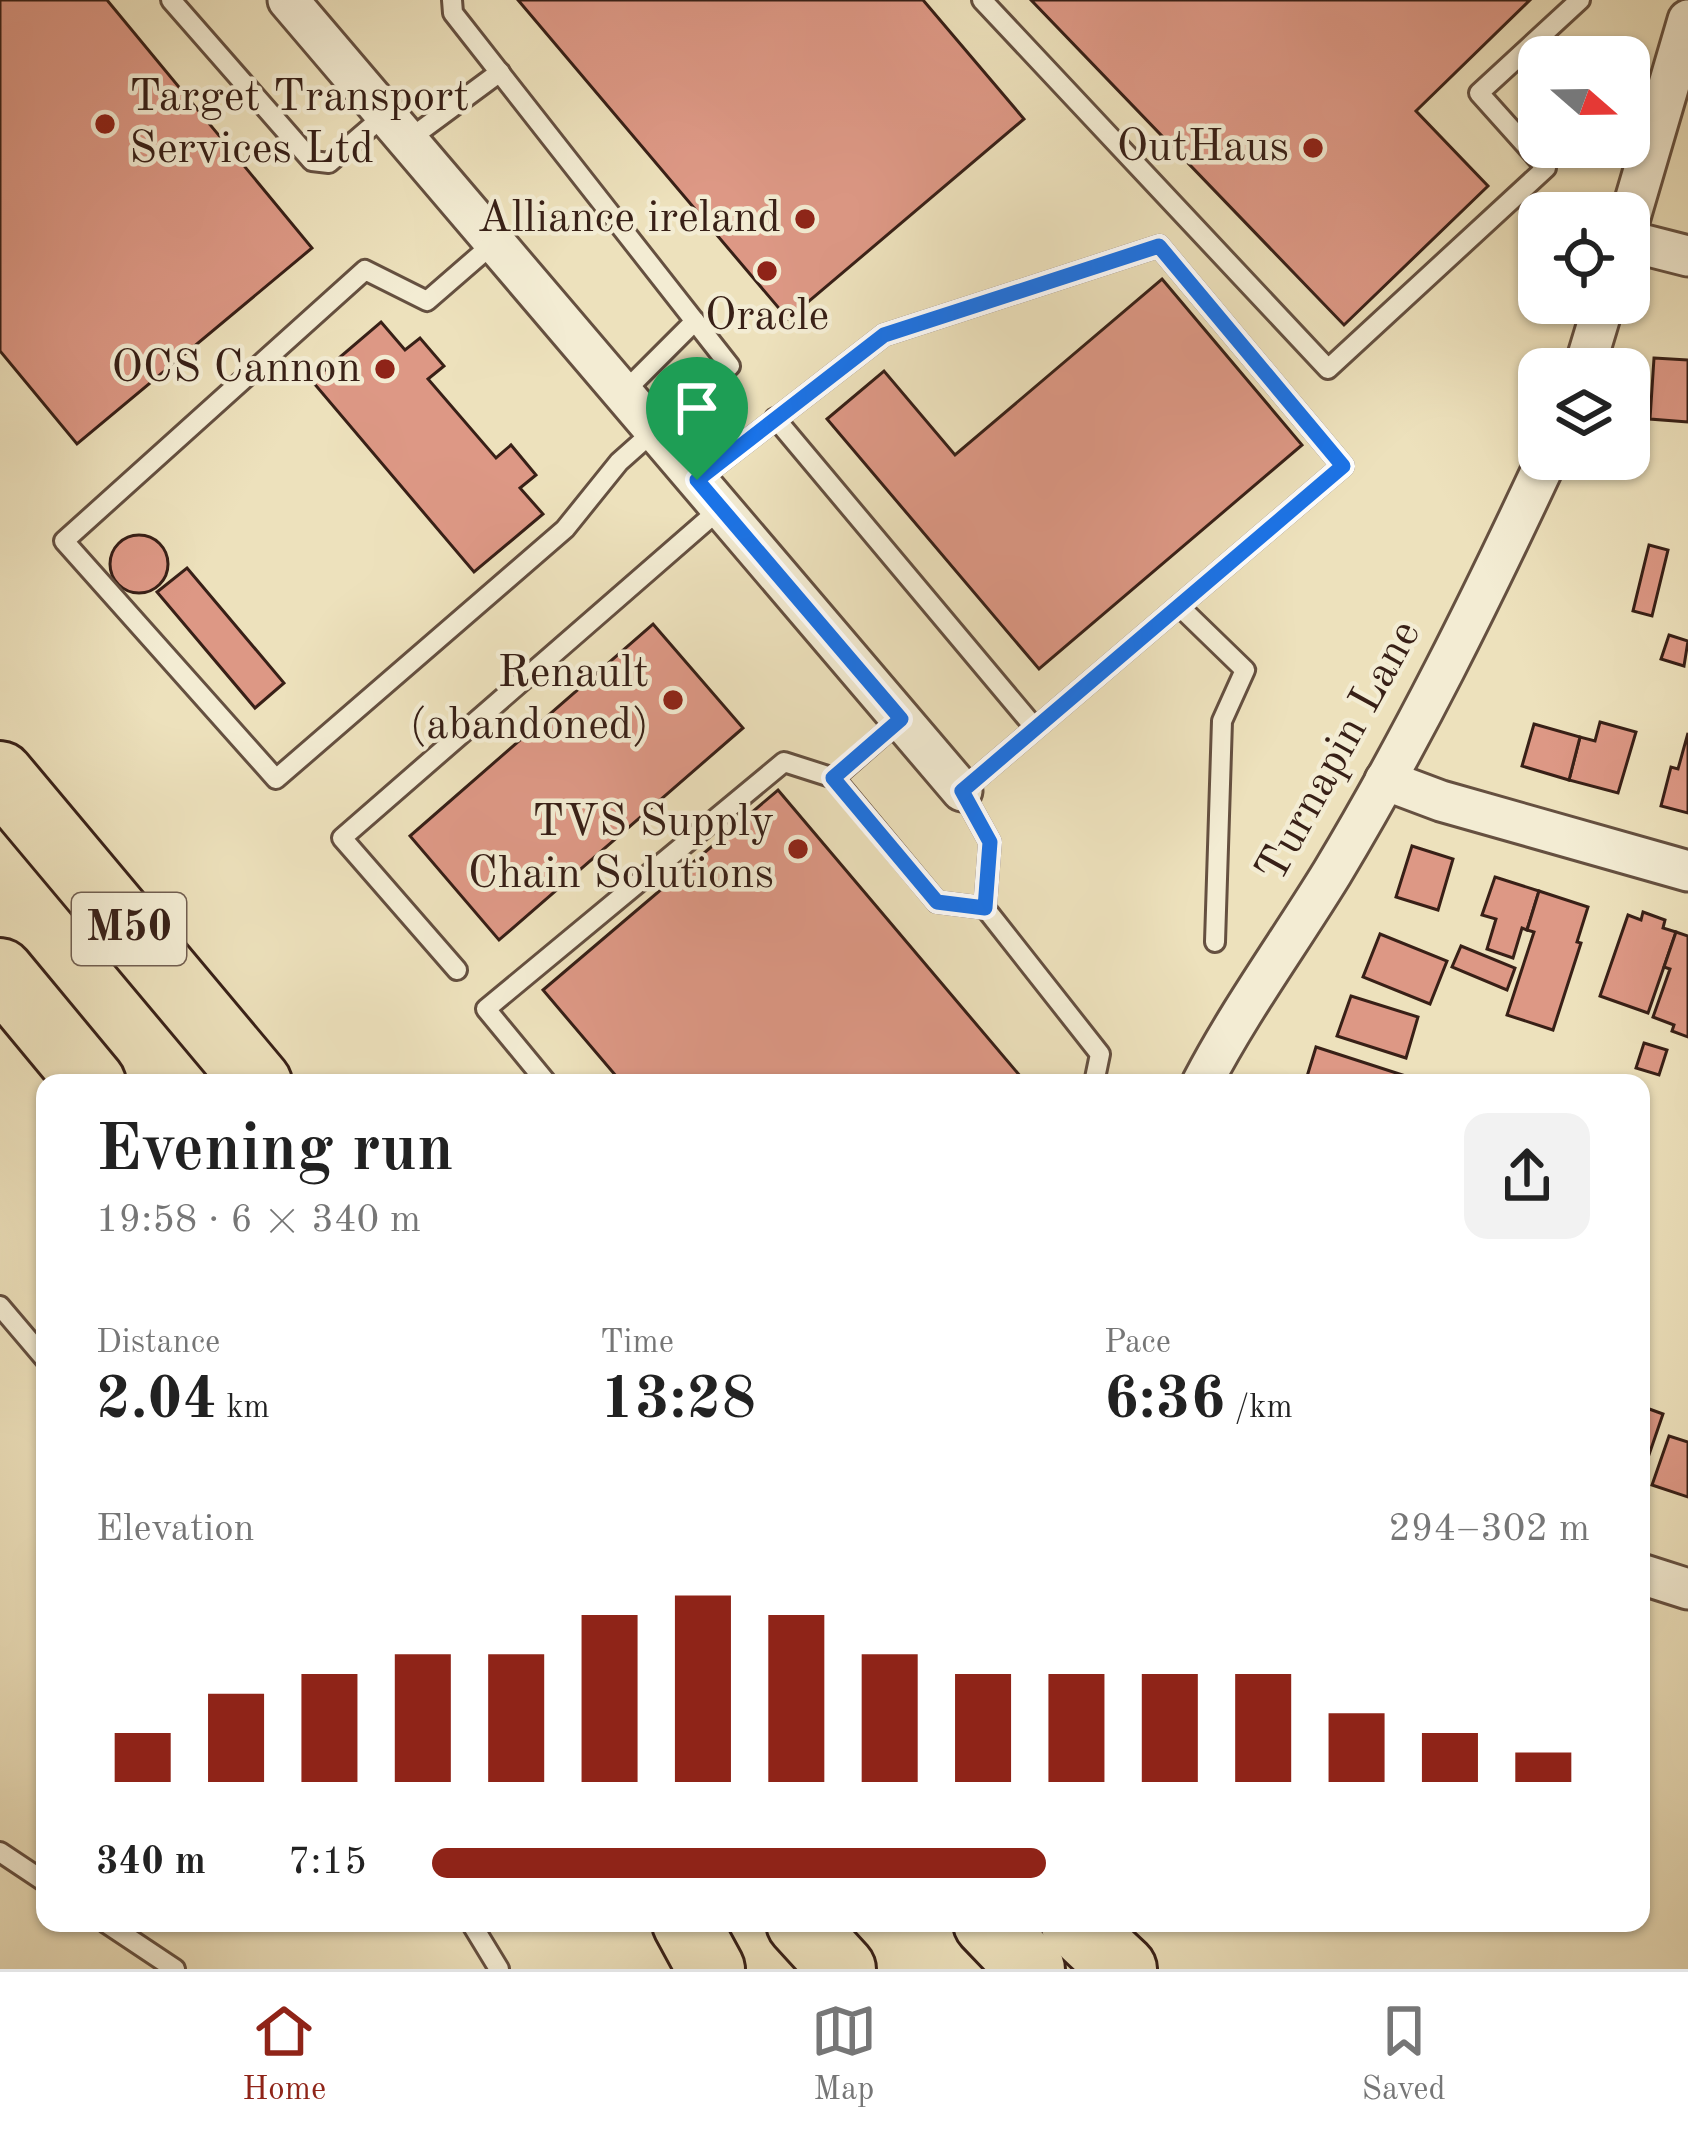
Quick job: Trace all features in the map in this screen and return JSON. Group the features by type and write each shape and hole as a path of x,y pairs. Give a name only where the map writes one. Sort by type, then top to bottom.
{"highway":[{"name":"M50","path":"0,775 250,1074"},
{"name":"M50","path":"0,971 85,1074"},
{"path":"691,1932 711,1969"},
{"path":"790,1932 814,1969"},
{"path":"808,1932 842,1969"},
{"path":"996,1932 1031,1969"},
{"path":"1084,1932 1123,1969"}],"street":[{"path":"289,0 962,791"},
{"path":"1638,192 1688,20"},
{"path":"1650,246 1688,256"},
{"name":"Turnapin Lane","path":"1207,1074 1385,780 1536,480"},
{"path":"1385,780 1441,801 1688,871"},
{"path":"1650,1577 1688,1589"}],"lane":[{"path":"171,0 312,161 329,163 500,72"},
{"path":"452,0 453,13 730,366"},
{"path":"982,0 1328,370 1546,168 1479,93 1580,0"},
{"path":"495,242 427,301 365,270 64,541 275,779 565,529 619,462 655,430"},
{"path":"457,970 342,838 709,494 775,418 884,335 1159,246 1343,466 962,791 990,842 985,908 1100,1054 1096,1074"},
{"path":"623,393 695,321"},
{"path":"775,418 1035,728"},
{"path":"1179,606 1245,670 1222,722 1215,942"},
{"path":"833,778 901,719"},
{"path":"540,1074 486,1009 784,762 833,778 937,902 985,908"},
{"path":"0,1306 36,1348"},
{"path":"0,1852 36,1876"},
{"path":"120,1932 175,1969"},
{"path":"477,1932 499,1969"}],"building":[{"name":"Target Transport Services Ltd","path":"0,0 107,0 312,248 77,444 0,351"},
{"name":"Alliance ireland","path":"518,0 923,0 1024,119 788,319"},
{"name":"OutHaus","path":"1031,0 1530,0 1416,111 1488,186 1344,325"},
{"path":"1162,279 1302,445 1039,669 827,419 884,371 955,455"},
{"path":"381,322 405,350 420,338 444,366 428,379 496,458 511,445 536,475 520,488 543,514 474,572 312,381"},
{"path":"1654,358 1688,360 1688,422 1650,419"},
{"path":"139,535 159,544 168,564 159,584 139,593 119,584 110,564 119,544"},
{"path":"1649,545 1668,550 1652,616 1633,611"},
{"path":"187,568 284,683 255,708 157,592"},
{"path":"653,624 743,728 499,940 410,836"},
{"path":"1669,635 1688,641 1684,666 1661,659"},
{"path":"1600,722 1636,732 1618,793 1569,780 1580,737 1595,741"},
{"path":"1534,724 1580,737 1569,780 1522,766"},
{"path":"1688,733 1688,813 1661,806 1671,767 1678,769"},
{"path":"778,790 1018,1074 614,1074 543,990"},
{"path":"1412,846 1453,859 1438,910 1396,897"},
{"path":"1495,877 1539,891 1513,958 1487,949 1496,919 1482,915"},
{"path":"1539,891 1588,907 1553,1030 1507,1015 1534,932 1527,930"},
{"path":"1643,912 1665,920 1663,928 1676,932 1648,1013 1600,996 1628,915 1641,920"},
{"path":"1676,932 1688,936 1688,1037 1653,1017 1670,969 1664,967"},
{"path":"1380,934 1447,961 1430,1004 1363,977"},
{"path":"1461,946 1515,968 1507,990 1452,967"},
{"path":"1351,996 1418,1017 1406,1058 1337,1036"},
{"path":"1644,1043 1667,1050 1659,1075 1636,1068"},
{"path":"1316,1047 1399,1074 1308,1074"},
{"path":"1650,1409 1663,1414 1650,1452"},
{"path":"1669,1436 1688,1442 1688,1497 1652,1485"}],"place":[{"name":"Target Transport Services Ltd","path":"105,124"},
{"name":"OutHaus","path":"1313,148"},
{"name":"Alliance ireland","path":"805,219"},
{"name":"Oracle","path":"767,271"},
{"name":"OCS Cannon","path":"385,369"},
{"name":"Renault (abandoned)","path":"673,700"},
{"name":"TVS Supply Chain Solutions","path":"798,849"}],"route":[{"path":"1159,246 1343,466 962,791 990,842 985,908 937,902 833,778 901,719 697,480 884,335 1159,246"}]}
